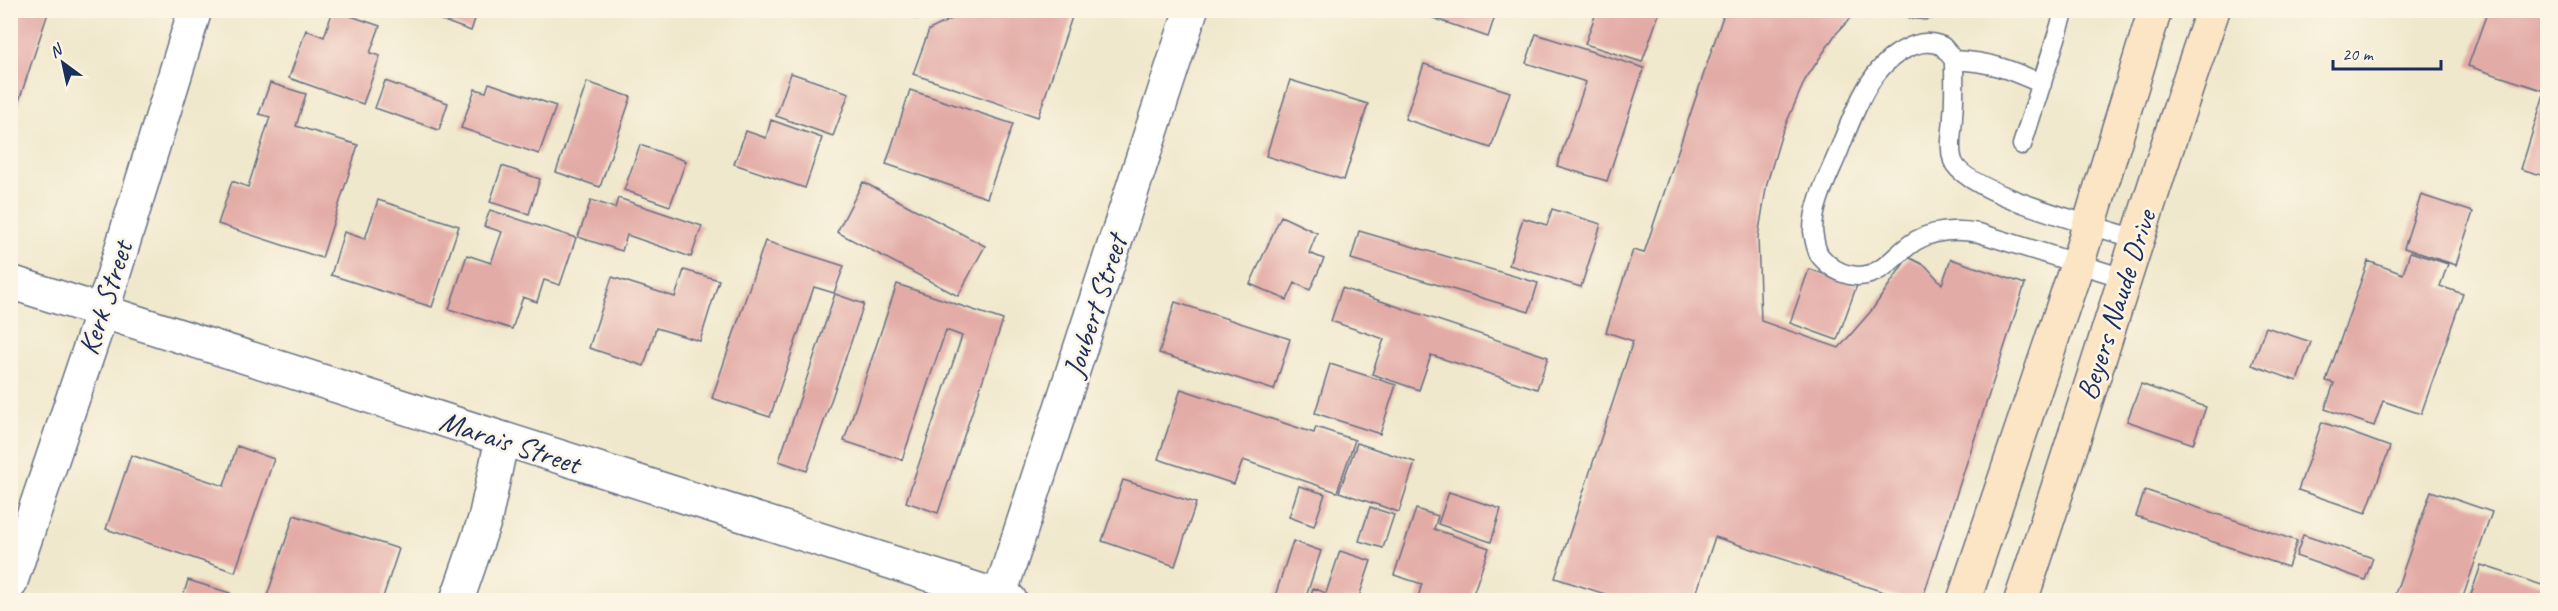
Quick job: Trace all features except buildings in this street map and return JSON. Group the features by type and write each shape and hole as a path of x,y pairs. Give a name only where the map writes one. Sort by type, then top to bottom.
{"street":[{"name":"Kerk Street","path":"10,584 102,312 195,10"},
{"name":"Joubert Street","path":"1003,599 1191,10"},
{"name":"Beyers Naude Drive","path":"1964,600 2077,265 2156,10"},
{"name":"Beyers Naude Drive","path":"2021,600 2055,500 2136,239 2213,10"},
{"name":"Marais Street","path":"10,282 1003,599"},
{"path":"457,600 485,519 502,439"}],"lane":[{"path":"2022,144 2065,10"},
{"path":"2124,278 1979,233 1955,229 1919,239 1882,268 1869,275 1850,276 1835,270 1818,255 1813,231 1818,201 1853,116 1871,82 1884,63 1901,50 1923,42 1941,46 1954,60 1950,144 1953,163 1969,178 2005,197 2136,239"},
{"path":"1954,60 1980,61 2002,66 2042,84"}]}
